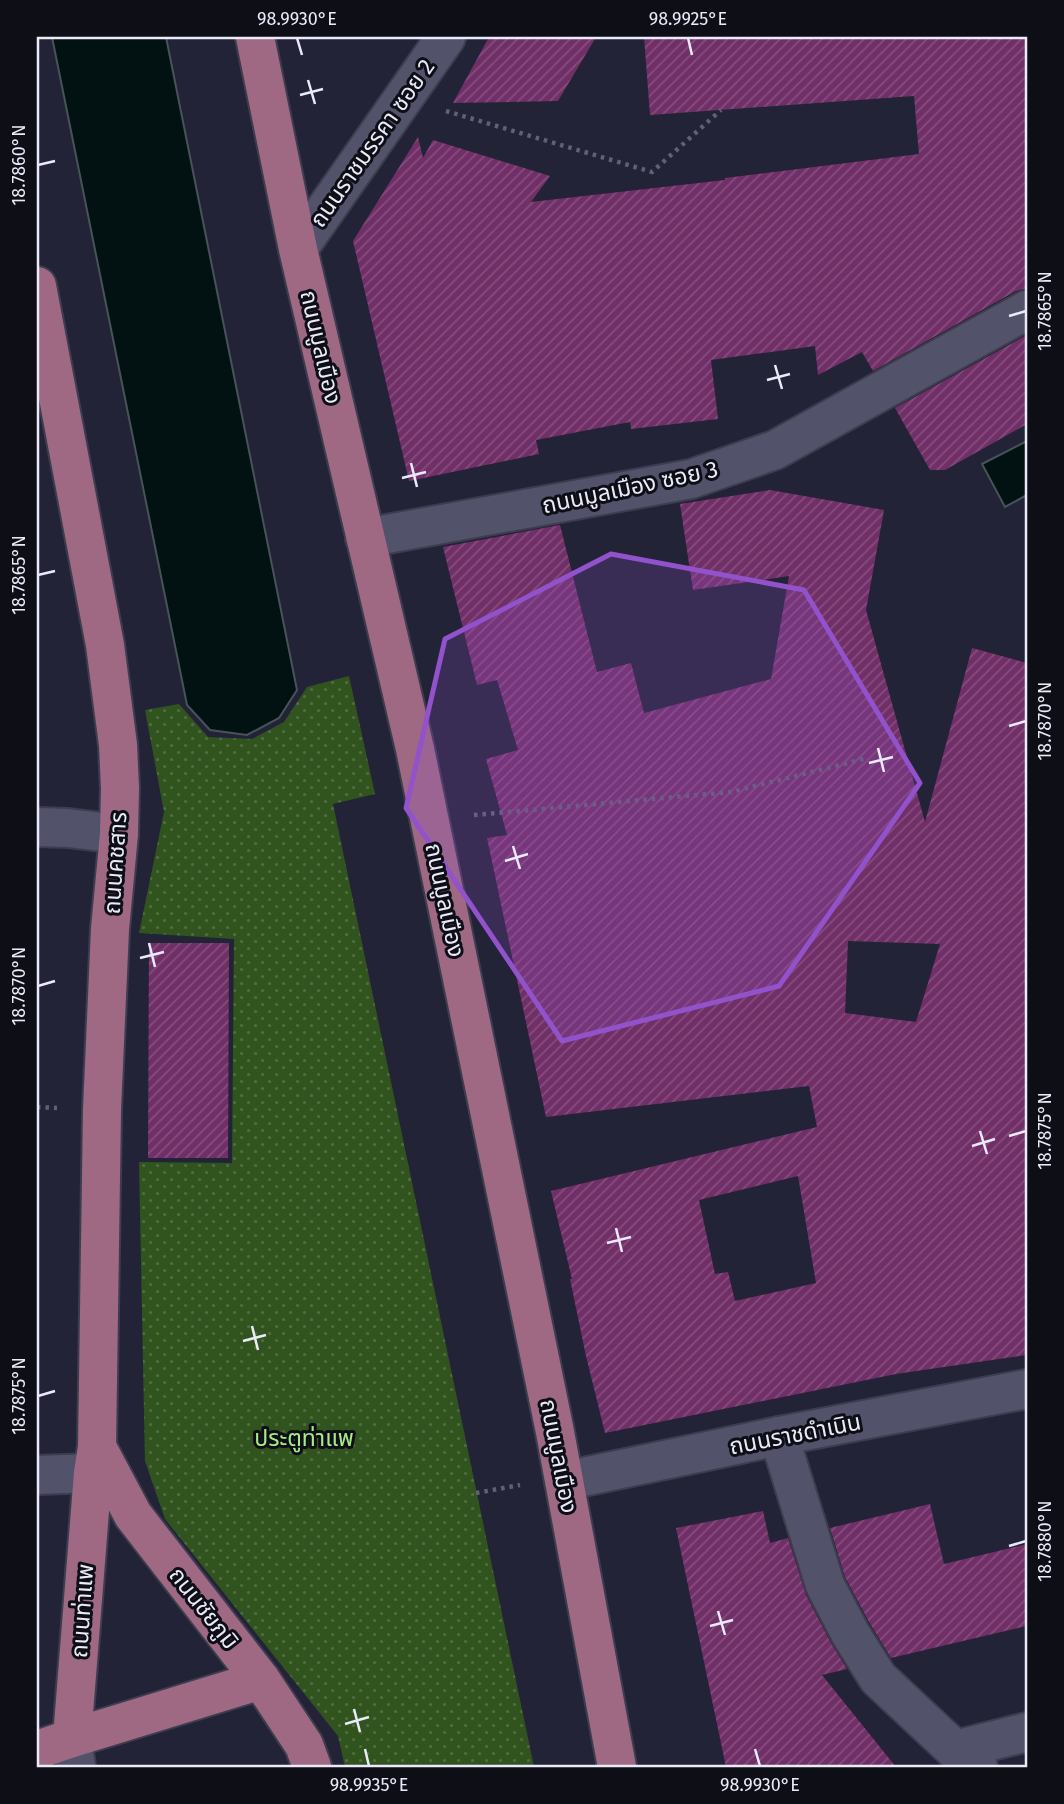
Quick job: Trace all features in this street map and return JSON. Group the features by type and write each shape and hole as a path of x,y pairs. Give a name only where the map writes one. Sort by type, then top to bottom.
{"main road":[{"name":"ถนนมูลเมือง","path":"255,37 298,249 415,749 564,1481 617,1767"},
{"name":"ถนนคชสาร","path":"37,286 105,645 118,745 119,834 110,929 105,1032 95,1460"},
{"name":"ถนนชัยภูมิ","path":"95,1460 133,1515 261,1680 304,1745 312,1767"},
{"name":"ถนนท่าแพ","path":"74,1753 95,1460"},
{"path":"37,1750 74,1753 261,1680"}],"street":[{"name":"ถนนราชมรรคา ซอย 2","path":"298,249 446,37"},
{"name":"ถนนมูลเมือง ซอย 3","path":"365,538 691,479 715,471 775,450 1027,310"},
{"path":"37,827 119,834"},
{"name":"ถนนราชดำเนิน","path":"564,1481 779,1436 1027,1389"},
{"path":"779,1436 825,1585 878,1678 967,1758 1027,1732"},
{"path":"37,1475 95,1460"}],"path":[{"path":"404,98 652,172 721,110"},
{"path":"428,820 731,792 868,758"},
{"path":"476,1493 524,1484"}],"highlighted area":[{"path":"611,554 804,590 920,783 779,986 562,1041 406,808 445,639"}],"green space":[{"name":"ประตูท่าแพ","path":"349,676 375,794 333,804 534,1767 345,1767 338,1736 165,1519 145,1461 139,1162 232,1163 234,939 139,933 164,812 145,710 179,704 208,737 252,739 284,722 307,687"}],"shaded area":[{"path":"52,37 166,37 297,690 279,718 247,735 210,730 187,705"},
{"path":"1027,441 1027,495 1005,507 982,464"}],"building":[{"path":"489,37 596,37 558,101 453,103"},
{"path":"644,37 1027,37 1027,288 1016,291 873,371 862,352 818,375 815,346 711,360 718,419 631,429 630,422 536,440 539,454 409,481 353,241 418,137 423,158 433,140 550,176 531,202 919,154 914,96 650,115"},
{"path":"1027,335 1027,424 945,470 930,470 895,408"},
{"path":"770,490 884,510 866,610 925,822 972,648 1027,663 1027,1355 896,1374 605,1433 551,1191 817,1127 809,1086 546,1117 487,838 507,835 486,759 518,750 497,680 477,685 443,547 560,525 597,672 631,663 644,713 771,679 789,576 693,590 680,504","holes":["848,941 940,944 916,1022 845,1013","798,1176 816,1283 735,1301 728,1272 715,1274 699,1200"]},
{"path":"149,943 229,943 228,1158 148,1158"},
{"path":"930,1504 944,1564 1027,1544 1027,1626 891,1658 845,1577 830,1528"},
{"path":"763,1511 770,1543 788,1538 806,1595 847,1669 822,1675 896,1767 726,1767 676,1528"}]}
